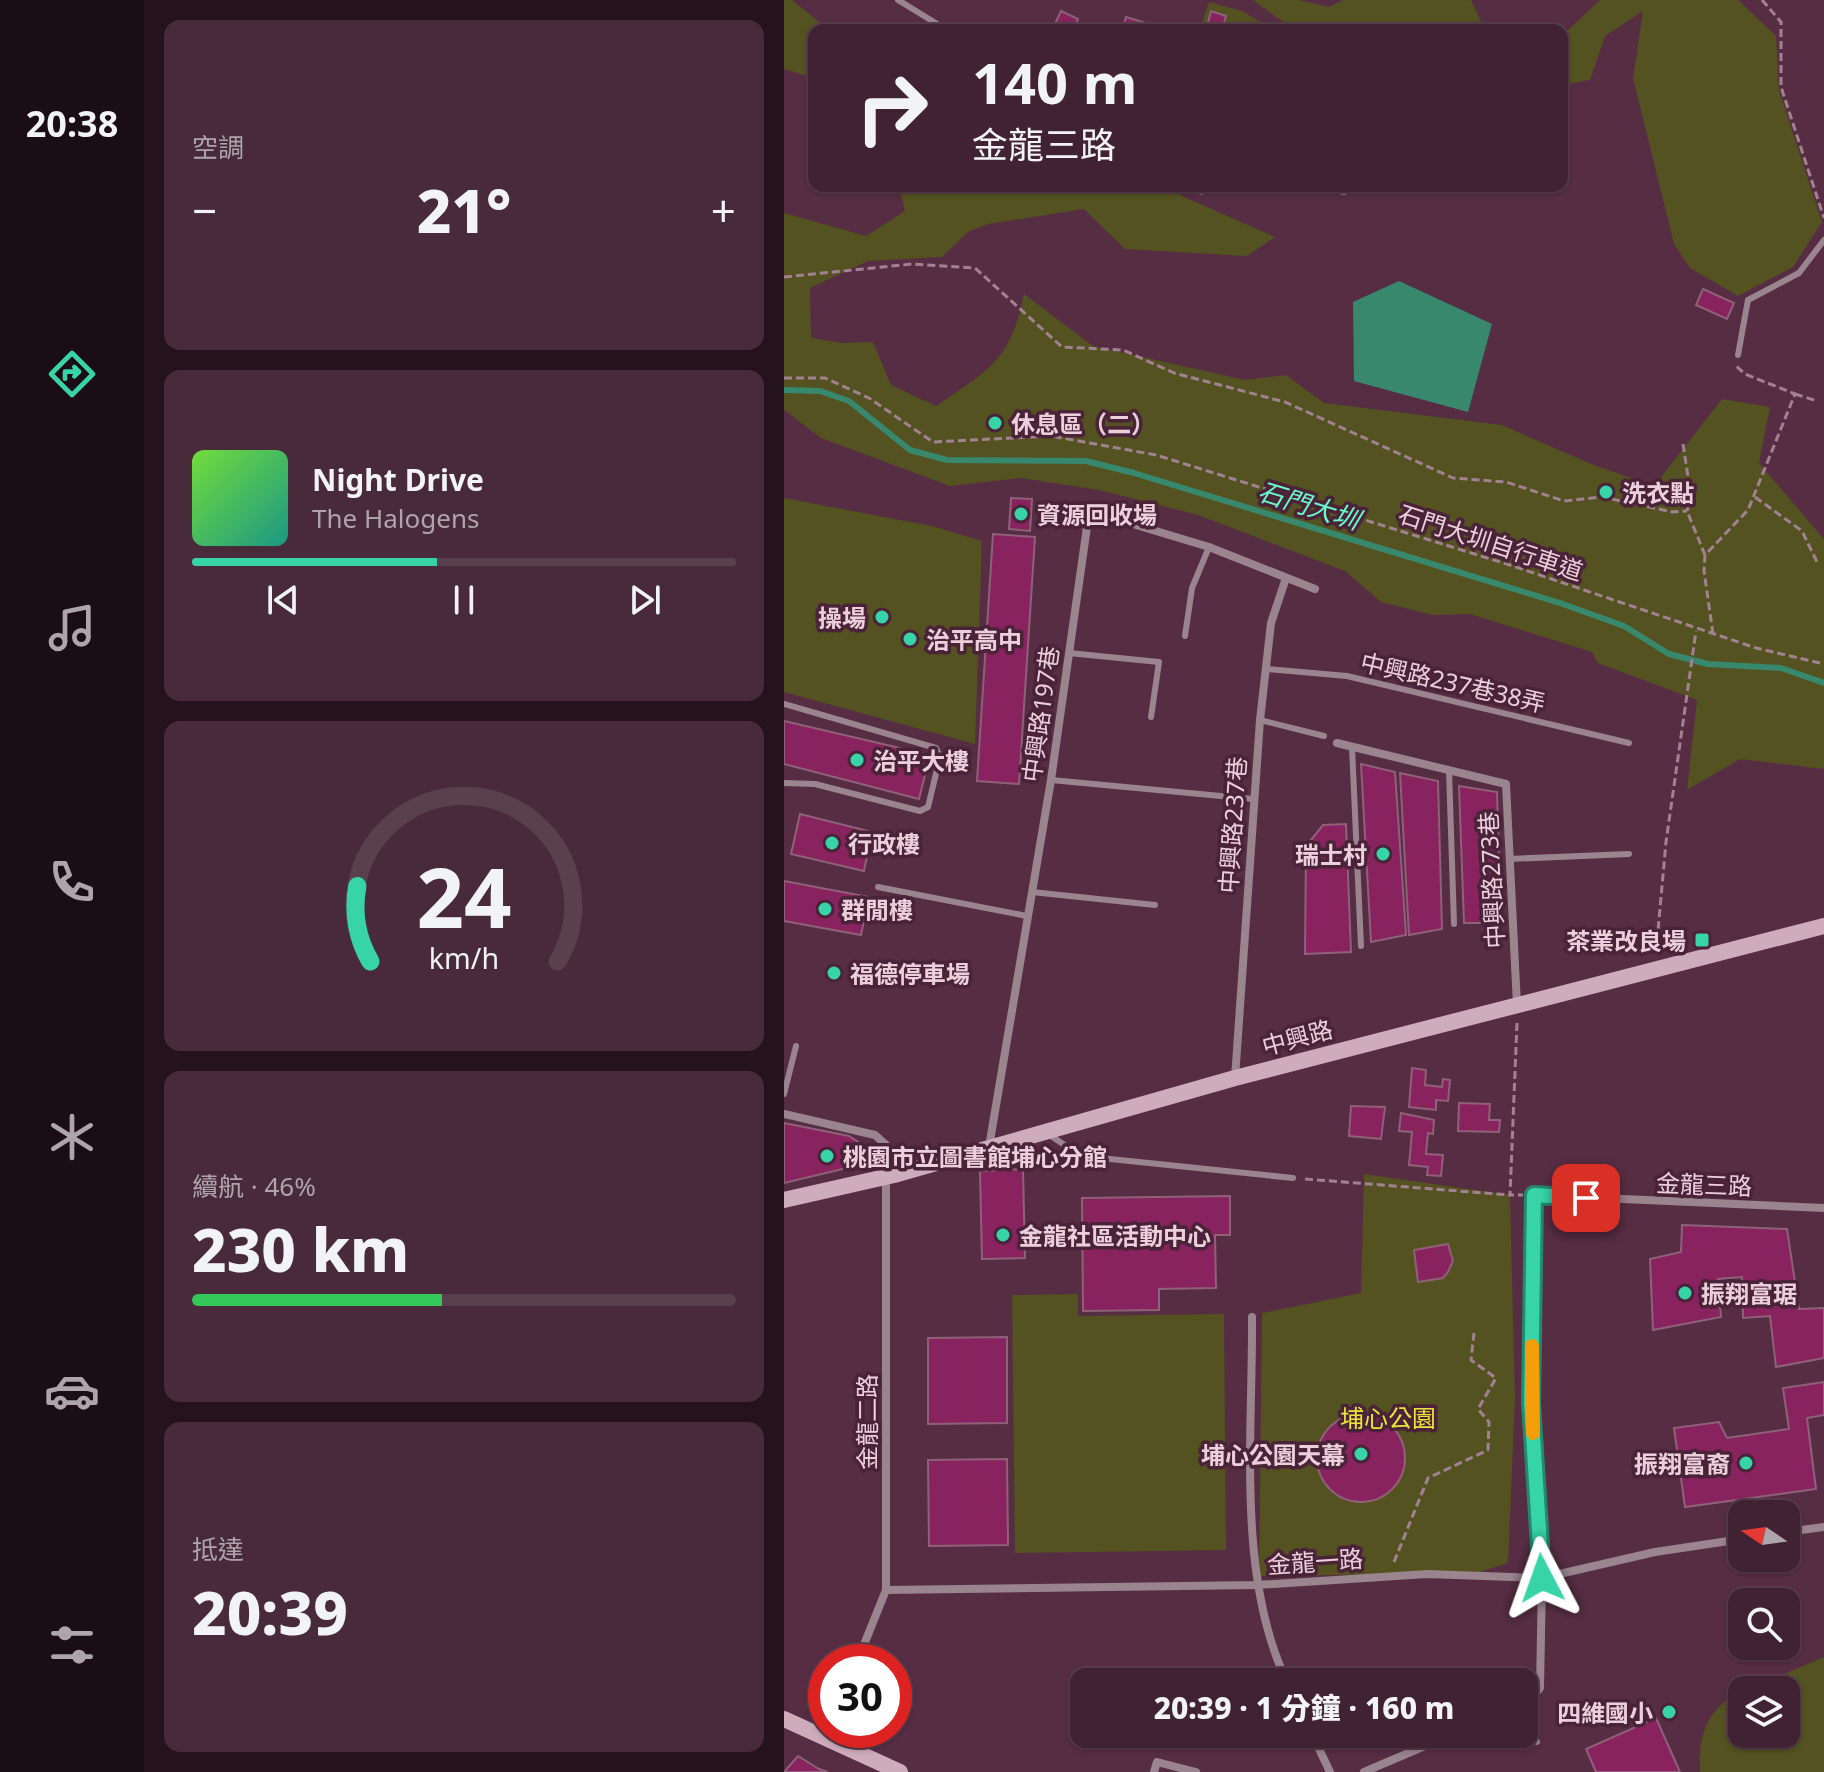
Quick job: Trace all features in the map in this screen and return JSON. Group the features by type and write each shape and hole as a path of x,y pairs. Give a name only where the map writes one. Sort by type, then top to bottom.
{"street":[{"name":"中興路197巷","path":"989,1148 1051,780 1087,527 1103,515 1209,547 1315,589"},
{"name":"中興路237巷","path":"1235,1078 1260,720 1271,623 1286,578"},
{"name":"中興路273巷","path":"1337,743 1506,784 1517,1005"},
{"name":"中興路","path":"784,1200 886,1177 1235,1078 1824,926"},
{"path":"784,1114 875,1135 914,1169"},
{"name":"金龍二路","path":"864,1644 886,1590 886,1177"},
{"path":"1534,1195 1531,1403 1542,1578 1538,1690"},
{"name":"金龍三路","path":"1534,1195 1824,1208"},
{"path":"1252,1317 1253,1557 1274,1655 1280,1668"},
{"path":"1800,1530 1824,1527"},
{"name":"金龍一路","path":"886,1590 1257,1585 1476,1573 1542,1578 1655,1552 1728,1541"},
{"path":"784,1719 808,1727"},
{"path":"855,1748 900,1772"},
{"path":"1319,1748 1330,1772"},
{"path":"1364,1772 1420,1748"},
{"path":"1154,1772 1157,1762 1196,1772"}],"lane":[{"path":"898,0 937,24"},
{"path":"1738,355 1748,300 1799,273 1824,240"},
{"path":"1185,636 1192,588 1209,547"},
{"path":"1069,653 1159,662 1151,717"},
{"name":"中興路237巷38弄","path":"1267,669 1347,676 1629,743"},
{"path":"784,704 936,748 940,757 931,800 928,807 920,811 815,784 784,783"},
{"path":"1260,720 1324,736"},
{"path":"1352,747 1361,946"},
{"path":"1449,770 1454,924"},
{"path":"1051,780 1253,799"},
{"path":"1509,859 1629,854"},
{"path":"878,887 1027,916"},
{"path":"1032,892 1155,905"},
{"path":"784,1094 796,1046"},
{"path":"1045,1132 1081,1156 1293,1178"}],"path":[{"path":"1762,0 1781,22 1781,87 1824,218"},
{"path":"784,277 912,264 975,268 1062,347 1123,350 1174,373 1285,402 1453,478 1506,482 1564,501 1602,497 1673,512 1687,511"},
{"path":"1738,355 1737,370 1817,401"},
{"name":"石門大圳自行車道","path":"784,378 825,378 869,398 933,442 1051,436 1156,455 1499,561 1696,629 1824,664"},
{"path":"1705,555 1748,510 1795,394"},
{"path":"1683,444 1691,496 1687,511 1705,555 1713,634"},
{"path":"1755,497 1802,531 1818,564"},
{"path":"1654,972 1666,842 1696,629"},
{"path":"1510,1195 1517,1005"},
{"path":"1293,1178 1534,1195"},
{"path":"1388,1576 1428,1478 1488,1450 1489,1422 1478,1409 1496,1378 1471,1360 1474,1333"}],"green space":[{"path":"784,0 792,0 822,24 808,24 808,76 784,69"},
{"path":"1253,0 1299,0 1329,7 1343,0 1471,0 1482,24 1286,24"},
{"path":"1600,0 1738,0 1776,36 1779,90 1822,222 1793,267 1738,296 1690,268 1674,244 1633,78 1643,11 1605,36 1590,80 1568,84 1568,30"},
{"path":"1209,2 1242,11 1264,24 1201,24"},
{"path":"900,192 1181,192 1180,195 1275,237 1247,256 1125,249 1084,209 988,224 968,232 942,257 868,261 810,288 811,338 842,343 873,342 891,385 936,406 995,361 1012,334 1024,294 1093,346 1245,380 1286,375 1324,403 1502,425 1591,464 1654,486 1722,399 1770,407 1759,463 1824,539 1824,769 1740,759 1687,790 1697,700 1598,663 1592,652 1470,614 1433,615 1381,602 1345,571 1198,515 1099,490 1021,478 950,486 821,438 784,410 784,213 866,236 905,211"},
{"name":"操場","path":"784,498 932,526 982,541 975,744 784,692"},
{"name":"埔心公園","path":"1364,1174 1510,1195 1515,1399 1508,1563 1476,1573 1259,1576 1262,1313 1361,1293"},
{"path":"1078,1294 1078,1316 1224,1314 1226,1550 1015,1553 1012,1295"},
{"path":"1824,1657 1824,1772 1700,1772 1701,1746 1707,1724 1720,1705 1728,1699 1728,1748 1800,1748 1800,1676 1780,1676"}],"shaded area":[{"path":"1399,281 1492,324 1468,412 1354,381 1353,302"}],"building":[{"path":"1061,11 1078,19 1076,24 1055,24"},
{"path":"1211,11 1226,16 1224,24 1208,24"},
{"path":"1126,17 1149,24 1124,24"},
{"path":"1703,289 1734,303 1727,319 1696,305"},
{"name":"資源回收場","path":"1011,498 1032,499 1030,531 1009,529"},
{"path":"993,534 1035,537 1019,784 977,781"},
{"name":"治平大樓","path":"784,721 930,755 919,799 784,764"},
{"name":"瑞士村","path":"1361,764 1395,772 1406,935 1371,942"},
{"name":"瑞士村","path":"1400,773 1438,781 1442,929 1409,935"},
{"path":"1459,786 1497,792 1501,923 1464,923"},
{"name":"行政樓","path":"800,814 872,832 864,871 791,854"},
{"name":"瑞士村","path":"1346,824 1351,952 1305,954 1306,846 1323,825"},
{"name":"群閒樓","path":"784,881 869,897 861,935 784,921"},
{"path":"1412,1068 1426,1070 1425,1085 1442,1087 1443,1079 1450,1080 1448,1101 1436,1100 1436,1110 1409,1107"},
{"path":"1459,1103 1490,1104 1489,1120 1500,1120 1499,1132 1458,1131"},
{"path":"1351,1106 1385,1107 1381,1139 1349,1136"},
{"path":"1401,1113 1434,1120 1433,1134 1428,1133 1426,1154 1443,1155 1441,1176 1427,1175 1428,1167 1409,1165 1412,1132 1399,1131"},
{"name":"桃園市立圖書館埔心分館","path":"784,1123 849,1136 869,1149 872,1162 784,1183"},
{"name":"金龍社區活動中心","path":"1023,1169 1025,1258 982,1259 980,1171"},
{"path":"1230,1196 1230,1235 1215,1235 1216,1288 1159,1289 1159,1310 1083,1311 1082,1198"},
{"name":"振翔富琚","path":"1682,1225 1787,1229 1799,1309 1824,1308 1824,1358 1776,1367 1770,1316 1743,1318 1742,1277 1718,1279 1721,1317 1653,1330 1650,1259 1681,1252"},
{"path":"1448,1244 1453,1261 1448,1272 1443,1278 1418,1282 1414,1250"},
{"path":"1007,1337 1007,1423 928,1424 928,1338"},
{"name":"振翔富裔","path":"1824,1382 1824,1415 1807,1418 1816,1489 1685,1507 1674,1428 1719,1422 1727,1438 1789,1429 1783,1388"},
{"name":"埔心公園天幕","path":"1361,1414 1378,1417 1392,1427 1402,1441 1405,1458 1402,1475 1392,1489 1378,1499 1361,1502 1344,1499 1330,1489 1320,1475 1317,1458 1320,1441 1330,1427 1344,1417"},
{"path":"1007,1459 1008,1545 929,1546 928,1460"},
{"path":"1656,1718 1680,1772 1596,1772 1586,1749"},
{"path":"798,1756 819,1769 828,1772 784,1772"}],"waterway":[{"name":"石門大圳","path":"784,390 820,391 849,401 910,450 947,460 1086,461 1134,473 1560,603 1624,626 1669,654 1708,664 1781,668 1824,683"}],"slow traffic":[{"path":"1532,1346 1533,1433"}],"place":[{"name":"休息區（二）","path":"995,423"},
{"name":"洗衣點","path":"1606,492"},
{"name":"資源回收場","path":"1021,514"},
{"name":"操場","path":"882,617"},
{"name":"治平高中","path":"910,639"},
{"name":"治平大樓","path":"857,760"},
{"name":"行政樓","path":"832,843"},
{"name":"瑞士村","path":"1383,854"},
{"name":"群閒樓","path":"825,909"},
{"name":"茶業改良場","path":"1702,940"},
{"name":"福德停車場","path":"834,973"},
{"name":"桃園市立圖書館埔心分館","path":"827,1156"},
{"name":"金龍社區活動中心","path":"1003,1235"},
{"name":"振翔富琚","path":"1685,1293"},
{"name":"埔心公園天幕","path":"1361,1454"},
{"name":"振翔富裔","path":"1746,1463"},
{"name":"四維國小","path":"1669,1712"}],"route":[{"path":"1542,1578 1531,1403 1534,1195 1586,1198"}]}
